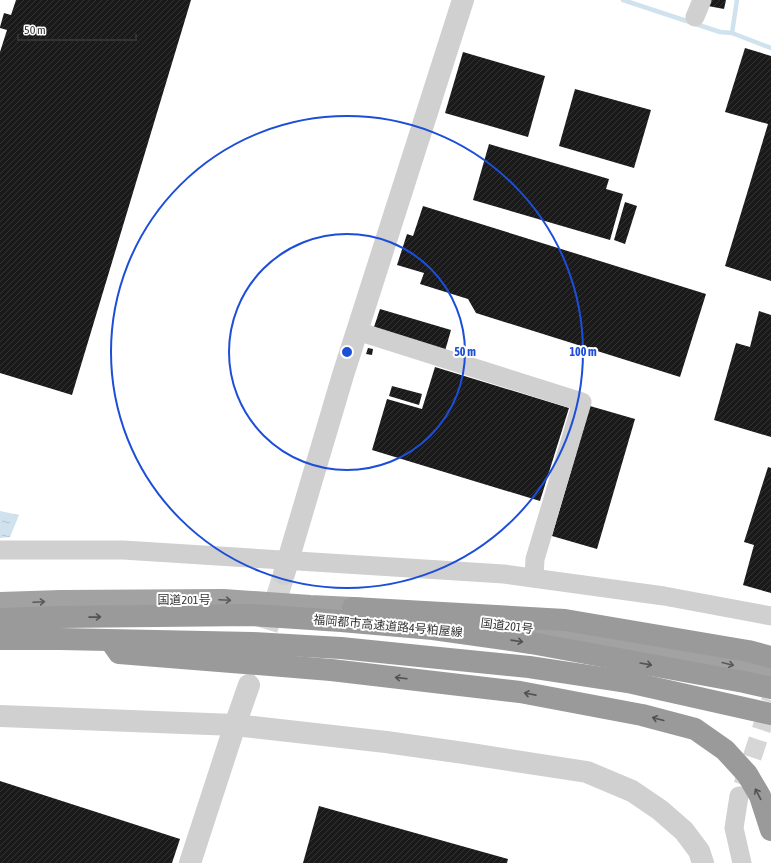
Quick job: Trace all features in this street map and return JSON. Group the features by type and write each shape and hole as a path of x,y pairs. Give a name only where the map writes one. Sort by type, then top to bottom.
{"highway":[{"name":"国道201号","path":"0,603 223,600 352,608 547,630 693,655 771,674"},
{"path":"352,608 565,620 748,651 771,657"},
{"name":"福岡都市高速道路4号粕屋線","path":"0,619 252,615 432,629 531,643 771,688"},
{"path":"0,639 244,643 341,648 529,667 628,682 771,714"},
{"path":"112,643 119,653 331,670 520,692 642,715 695,729 725,750 747,774 760,796 771,830"},
{"path":"0,647 112,643 333,653 560,677 771,720"}],"street":[{"path":"286,567 343,375 463,0"},
{"path":"357,331 582,402 536,560 534,578"},
{"path":"0,550 123,550 286,567 504,574 664,596 771,616"},
{"path":"190,863 249,685"},
{"path":"0,716 235,725 386,742 587,772 632,791 660,810 684,831 699,851 703,863"},
{"path":"739,796 734,828 742,863"}],"water":[{"path":"0,511 19,515 10,537 0,538"}],"building":[{"path":"16,0 191,0 72,395 0,373 0,52 7,30 0,27 4,13 11,15"},
{"path":"709,0 726,0 724,9 708,6"},
{"path":"745,48 771,56 771,281 725,266 768,124 725,112"},
{"path":"463,52 545,76 528,137 445,113"},
{"path":"575,89 651,110 634,168 559,146"},
{"path":"489,144 609,179 606,189 623,194 610,240 473,200"},
{"path":"625,202 637,206 625,244 614,240"},
{"path":"423,206 706,294 680,377 476,313 468,299 420,284 424,273 397,265 407,234 413,236"},
{"path":"380,309 451,330 445,351 373,330"},
{"path":"759,311 771,315 771,437 714,420 736,343 750,347"},
{"path":"368,348 373,349 372,355 366,354"},
{"path":"435,367 569,408 540,501 372,450 387,399 422,409"},
{"path":"392,386 422,394 419,405 389,396"},
{"path":"590,406 635,419 597,549 552,536"},
{"path":"768,467 771,468 771,593 743,585 754,545 744,542"},
{"path":"0,781 180,839 172,863 0,863"},
{"path":"319,806 508,859 507,863 303,863"}],"waterway":[{"path":"623,0 720,32 732,33 771,48"},
{"path":"732,33 737,0"}],"tunnel":[{"path":"257,661 284,574"},
{"path":"743,785 771,700"}]}
